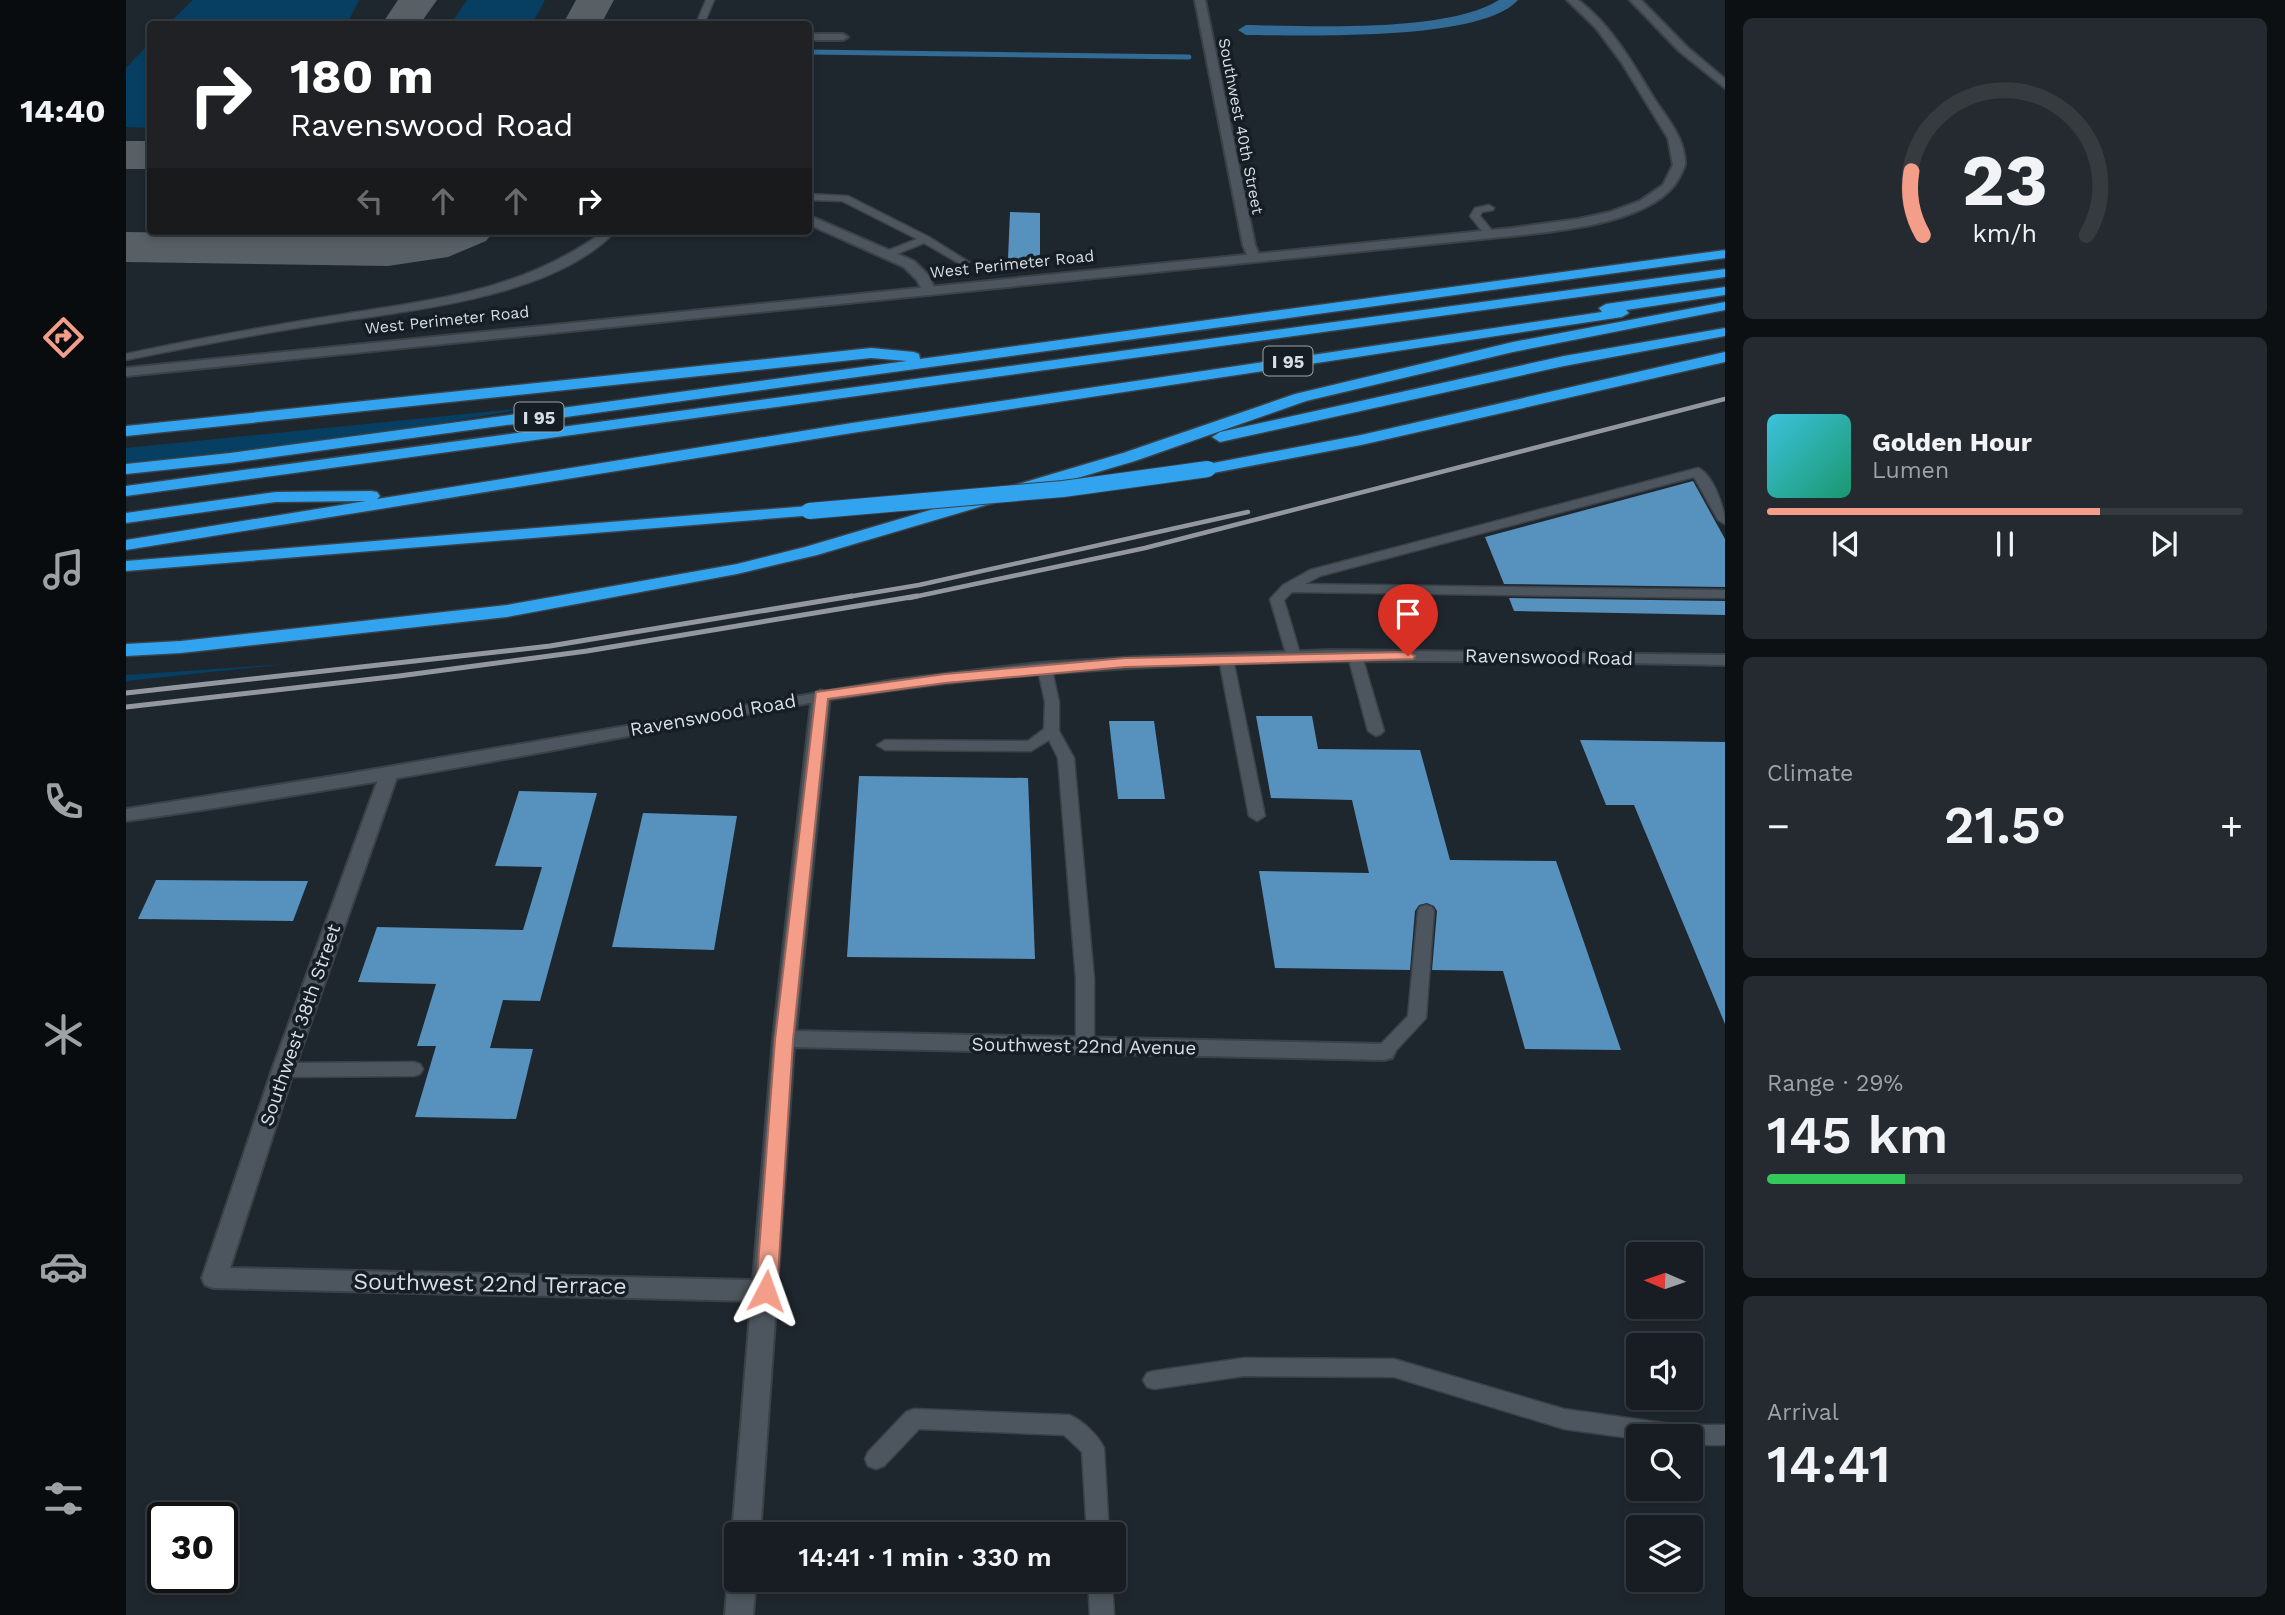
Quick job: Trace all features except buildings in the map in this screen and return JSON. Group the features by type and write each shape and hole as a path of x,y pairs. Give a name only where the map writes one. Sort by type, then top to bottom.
{"highway":[{"name":"I 95","path":"126,469 230,458 1725,254"},
{"path":"126,490 1725,273"},
{"path":"126,533 1282,354 1725,290"},
{"name":"I 95","path":"126,545 852,428 1725,298"},
{"path":"126,650 181,647 465,616 630,590 811,551 1129,457 1301,397 1513,347 1725,306"},
{"path":"1129,457 1564,361 1725,332"},
{"path":"126,431 871,353 951,361"},
{"path":"126,566 809,512 1049,490 1208,469 1361,440 1725,357"},
{"path":"126,518 276,497 375,496"}],"street":[{"name":"Southwest 40th Street","path":"1199,0 1249,245 1254,257"},
{"name":"West Perimeter Road","path":"126,372 1490,234 1586,222 1616,215 1651,200 1672,182 1680,159 1674,138 1597,20 1572,0"},
{"path":"1635,0 1652,20 1725,85"},
{"path":"812,37 843,37"},
{"path":"812,221 915,268 928,289"},
{"name":"Ravenswood Road","path":"126,815 389,774 821,695 945,678 1125,663 1294,657 1725,660"},
{"path":"747,1522 784,1040 821,695"},
{"name":"Southwest 38th Street","path":"214,1278 283,1070 389,774"},
{"name":"Southwest 22nd Avenue","path":"784,1040 1384,1052"},
{"name":"Southwest 22nd Terrace","path":"214,1278 766,1291"},
{"path":"739,1615 741,1592"}],"lane":[{"path":"702,21 710,0"},
{"path":"812,197 844,198 964,262"},
{"path":"1489,208 1474,214 1475,219 1490,234"},
{"path":"126,356 440,302 497,289 551,271 606,235"},
{"path":"888,254 925,239"},
{"path":"1294,657 1277,599 1288,588 1315,573 1698,472 1725,520"},
{"path":"1288,588 1725,594"},
{"path":"1355,656 1376,731"},
{"path":"1226,659 1257,816"},
{"path":"1045,670 1052,702 1051,731 1066,758 1085,979 1085,1045"},
{"path":"885,745 1031,746 1051,731"},
{"path":"1384,1052 1417,1018 1426,911"},
{"path":"283,1070 414,1069"},
{"path":"1154,1380 1244,1367 1394,1368 1564,1419 1678,1435 1725,1435"},
{"path":"876,1459 914,1419 1069,1425 1093,1448 1097,1522"},
{"path":"1101,1592 1102,1615"}],"shaded area":[{"path":"193,0 359,0 348,21 171,21"},
{"path":"467,0 545,0 534,21 453,21"},
{"path":"147,46 147,128 126,127 126,68"},
{"path":"536,407 346,439 126,463 126,448"},
{"path":"288,664 126,681 126,675"}],"waterway":[{"path":"1246,30 1344,30 1426,25 1492,11 1510,0"},
{"path":"812,52 1189,57"}],"taxiway":[{"path":"403,21 418,0"},
{"path":"584,21 595,0"},
{"path":"126,155 147,155"},
{"path":"126,247 388,251 430,246 459,235"}],"railway":[{"path":"909,598 1145,548 1725,399"},
{"path":"841,598 919,585 1248,512"},
{"path":"126,693 550,646 852,596"},
{"path":"126,707 399,676 587,651 917,596"}],"route":[{"path":"766,1291 784,1040 821,695 945,678 1125,663 1408,656"}]}
